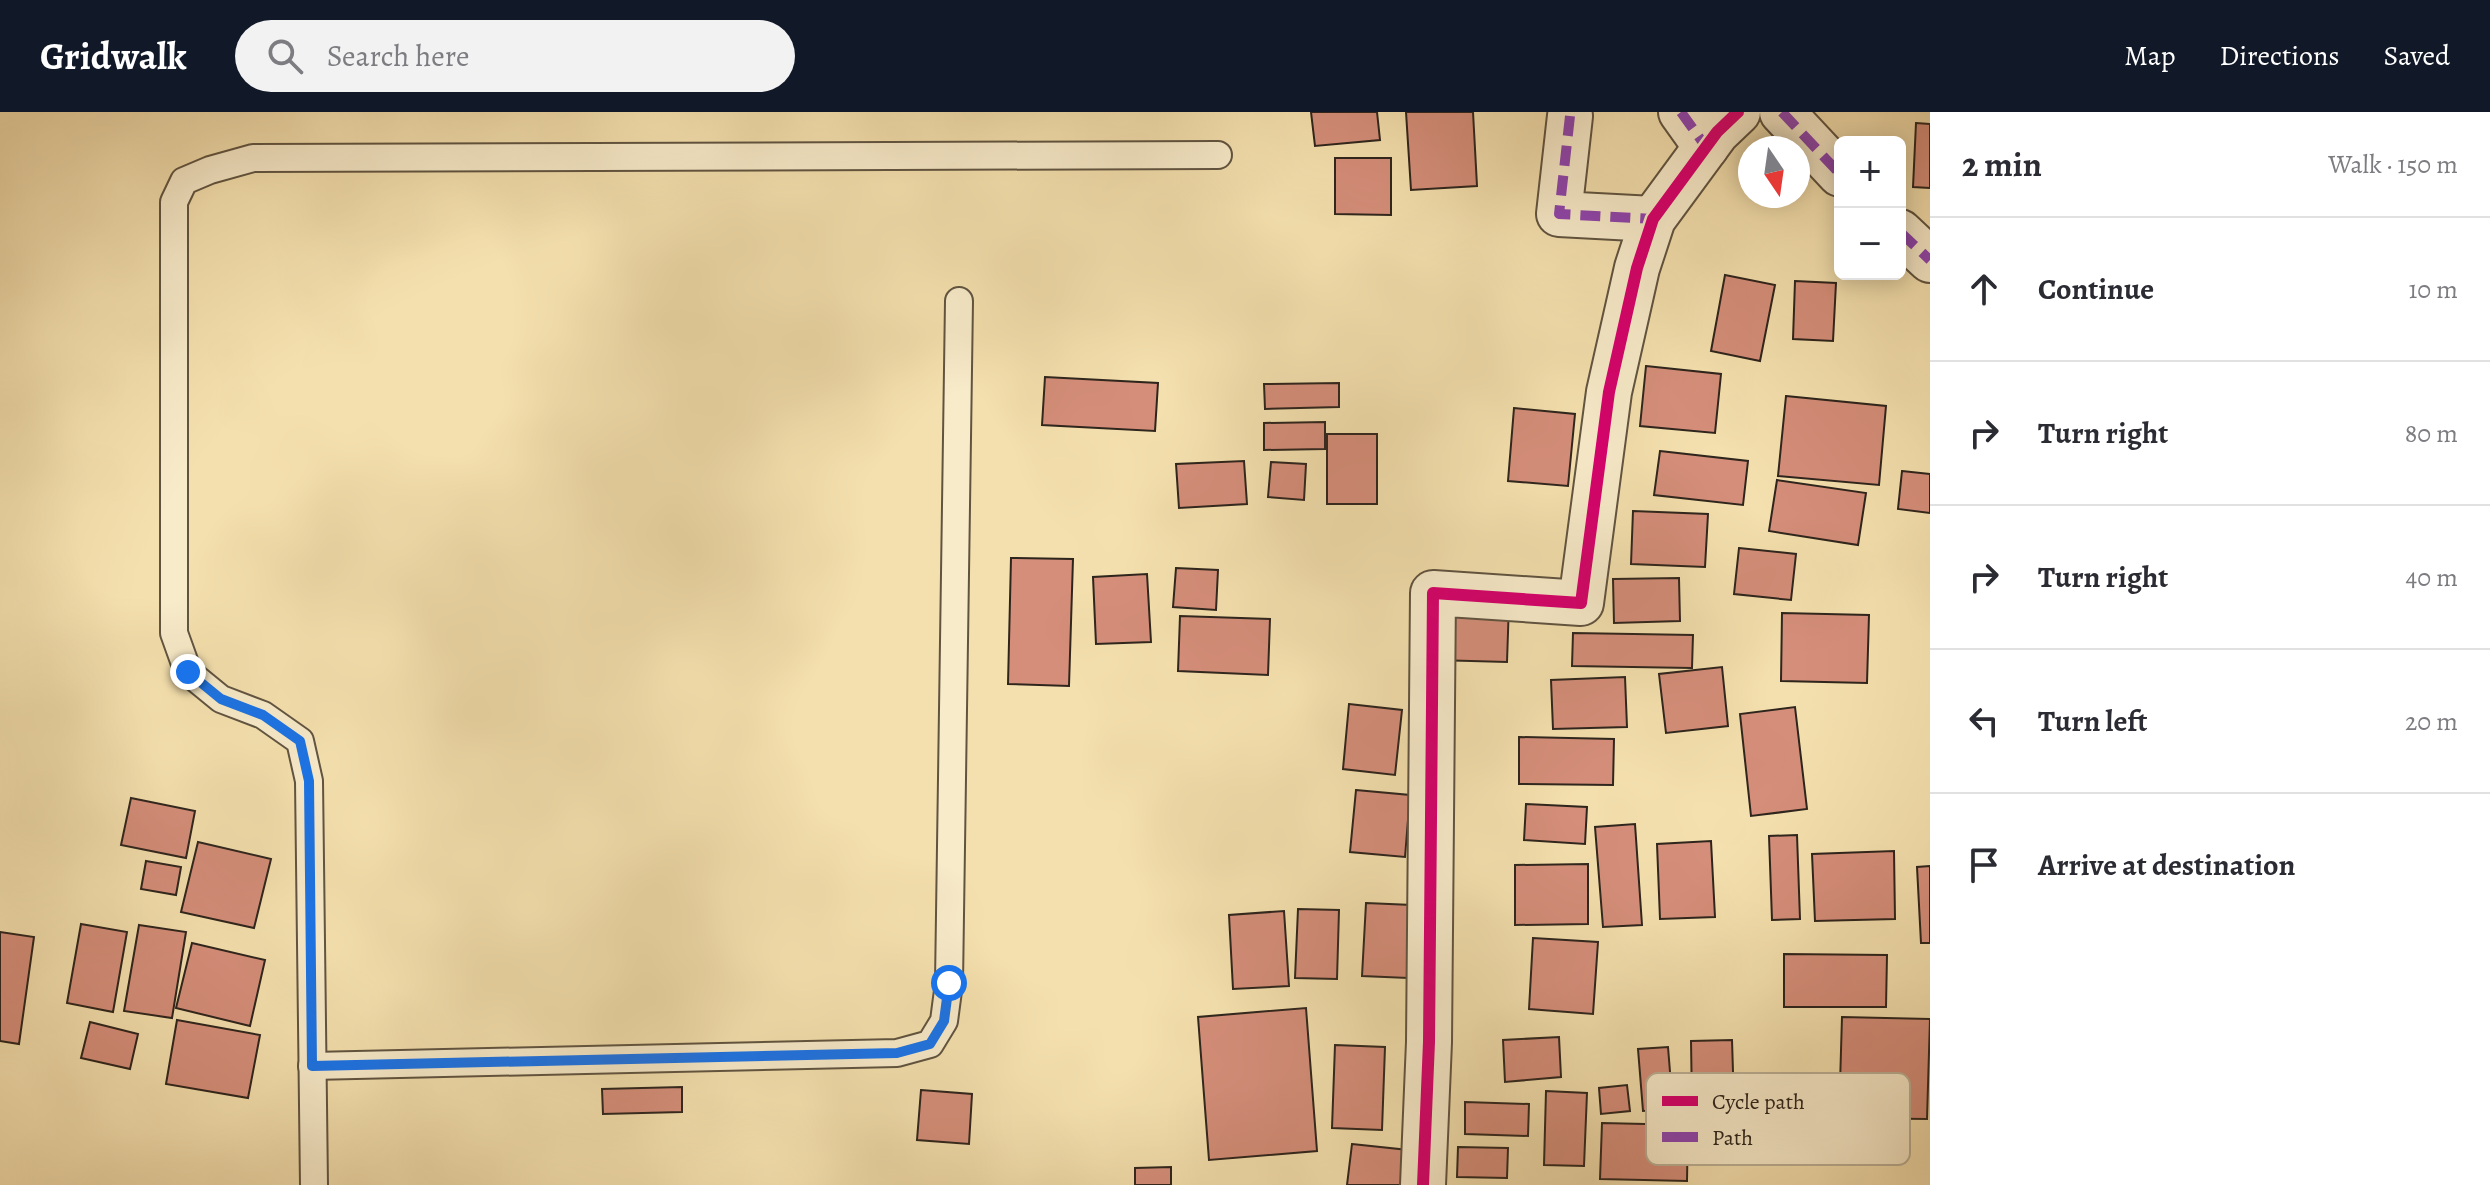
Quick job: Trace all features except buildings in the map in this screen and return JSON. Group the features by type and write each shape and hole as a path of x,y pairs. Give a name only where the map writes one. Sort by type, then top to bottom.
{"street":[{"path":"1782,112 1834,168"},
{"path":"1570,116 1559,214 1653,219"},
{"path":"1423,1185 1429,1042 1433,593 1581,603 1609,392 1637,268 1653,219 1710,126"},
{"path":"1906,238 1930,260"}],"lane":[{"path":"314,1185 309,781 300,741 263,715 221,699 188,672 174,633 174,202 184,181 253,158 1218,155"},
{"path":"312,1066 897,1053 930,1044 944,1021 949,983 959,301"}],"marked path":[{"path":"1681,112 1706,147"},
{"path":"1782,112 1834,168"},
{"path":"1570,116 1559,214 1653,219"},
{"path":"1906,238 1930,260"}],"cycle path":[{"path":"1423,1185 1429,1042 1433,593 1581,603 1609,392 1637,268 1653,219 1717,132 1738,112"}],"route":[{"path":"188,672 221,699 263,715 300,741 309,781 312,1066 897,1053 930,1044 944,1021 949,983"}]}
